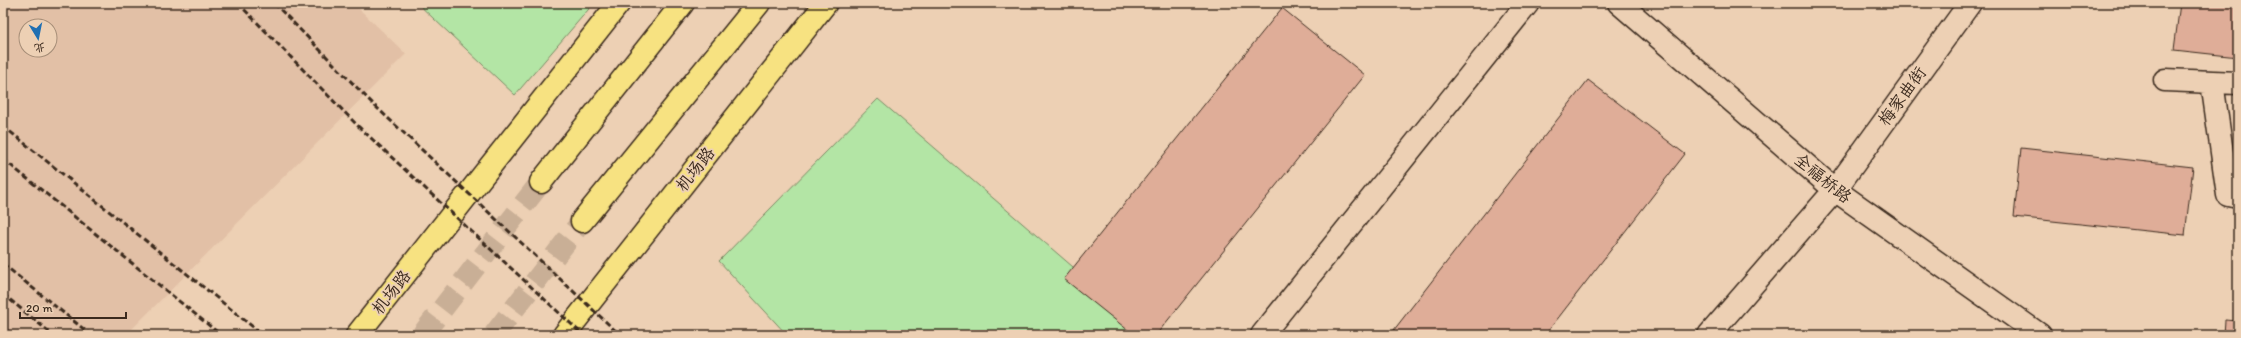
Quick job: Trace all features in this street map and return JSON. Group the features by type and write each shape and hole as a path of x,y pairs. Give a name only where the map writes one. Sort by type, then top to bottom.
{"main road":[{"name":"机场路","path":"357,335 619,3"},
{"path":"541,182 683,3"},
{"path":"582,221 759,3"},
{"name":"机场路","path":"564,335 826,3"}],"street":[{"path":"1262,335 1528,3"},
{"name":"全福桥路","path":"1619,3 1835,190 2040,335"},
{"name":"梅家曲街","path":"1709,335 1835,190 1970,3"},
{"path":"2165,80 2238,83"},
{"path":"2212,82 2228,195 2238,197"}],"shaded area":[{"path":"3,3 353,3 406,54 126,335 3,335"}],"green space":[{"path":"417,3 594,3 515,95"},
{"path":"878,99 1152,335 787,335 719,261"}],"building":[{"path":"2180,3 2238,3 2238,57 2174,50"},
{"path":"1282,8 1365,75 1156,335 1134,335 1064,279"},
{"path":"1588,80 1685,154 1545,335 1390,335"},
{"path":"2021,148 2193,167 2185,235 2014,217"},
{"path":"2225,320 2238,321 2238,335 2224,335"}],"tunnel":[{"path":"422,335 541,182"},
{"path":"494,335 582,221"}],"railway":[{"path":"238,3 358,126 583,335"},
{"path":"274,3 375,106 620,335"},
{"path":"3,126 263,335"},
{"path":"3,159 221,335"},
{"path":"3,264 91,335"},
{"path":"3,294 53,335"},
{"path":"3,328 12,335"}]}
